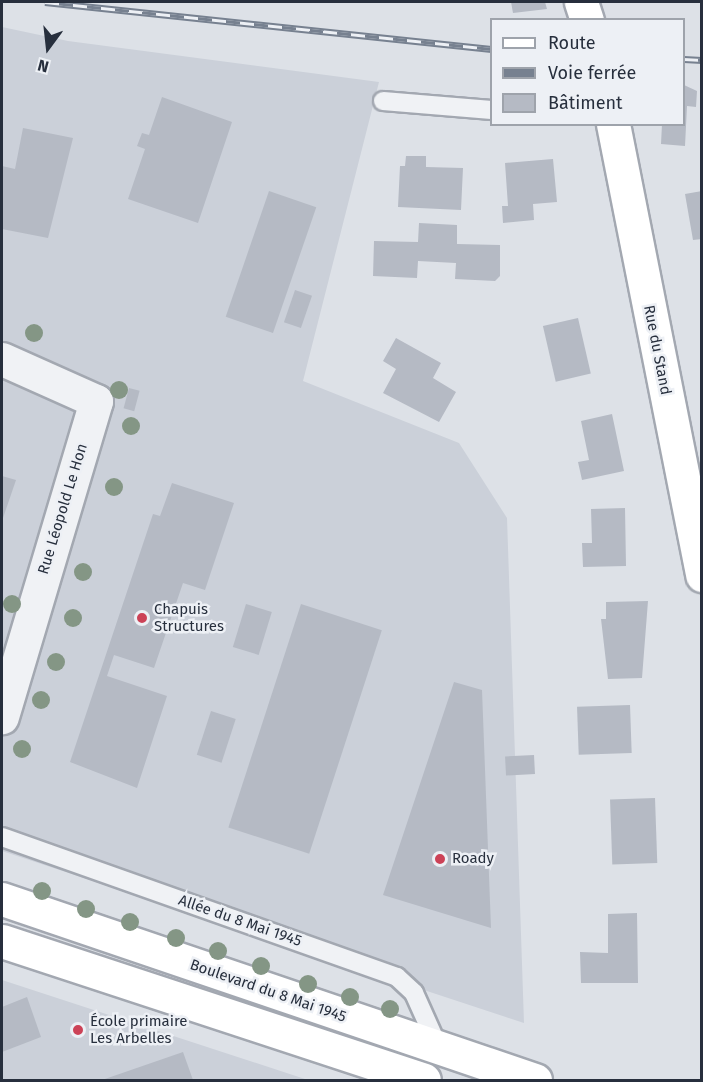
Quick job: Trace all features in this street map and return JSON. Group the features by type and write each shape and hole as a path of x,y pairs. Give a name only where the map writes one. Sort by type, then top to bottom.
{"main road":[{"path":"581,2 586,18"},
{"name":"Rue du Stand","path":"614,126 702,575"},
{"name":"Boulevard du 8 Mai 1945","path":"2,899 535,1080"},
{"path":"2,941 424,1080"}],"street":[{"name":"Rue Léopold Le Hon","path":"2,359 96,401 2,717"}],"lane":[{"path":"383,101 490,110"},
{"name":"Allée du 8 Mai 1945","path":"2,837 397,977 414,993 439,1049"}],"shaded area":[{"path":"2,27 68,41 379,82 303,381 459,443 507,518 524,1023 2,851"},
{"name":"École primaire Les Arbelles","path":"2,980 308,1080 2,1080"}],"building":[{"path":"511,2 545,2 547,9 513,13"},
{"path":"685,85 697,91 696,107 687,106 685,146 661,144 662,126 685,126"},
{"path":"162,97 232,122 198,223 128,199 145,149 137,146 142,133 149,135"},
{"path":"23,128 73,138 48,238 2,229 2,166 15,169"},
{"path":"406,156 426,156 426,167 463,168 461,210 398,207 400,166 405,166"},
{"path":"553,159 557,202 533,204 534,220 503,223 502,206 508,206 505,163"},
{"path":"269,191 316,207 273,333 226,317"},
{"path":"702,191 702,239 693,240 685,194"},
{"path":"419,223 457,225 457,244 500,245 500,276 495,281 455,279 456,263 418,261 417,278 373,276 374,241 418,242"},
{"path":"295,290 312,296 301,328 284,322"},
{"path":"578,318 591,374 556,382 543,326"},
{"path":"396,338 441,363 433,378 456,392 439,422 383,393 396,369 383,361"},
{"path":"129,388 140,391 134,411 124,408"},
{"path":"612,414 624,471 582,480 578,462 589,460 581,421"},
{"path":"2,476 16,480 2,521"},
{"path":"172,483 234,503 205,590 183,583 154,668 114,655 107,676 167,696 137,788 70,762 153,514 160,516"},
{"path":"625,508 626,566 583,567 582,543 592,543 591,509"},
{"path":"648,601 642,678 608,679 601,619 606,619 606,602"},
{"path":"246,604 272,612 259,655 233,647"},
{"path":"301,604 382,630 309,854 228,827"},
{"path":"454,682 482,690 491,928 383,895"},
{"path":"630,705 632,753 579,755 577,707"},
{"path":"211,711 236,719 222,763 197,755"},
{"path":"534,755 535,774 506,775 505,757"},
{"path":"655,798 657,863 612,865 610,800"},
{"path":"637,913 638,983 581,983 580,952 608,953 608,914"},
{"path":"27,997 41,1037 2,1052 2,1007"},
{"path":"183,1052 193,1080 102,1080"}],"railway":[{"path":"45,2 490,49"},
{"path":"685,59 702,60"}],"place":[{"name":"Chapuis Structures","path":"142,618"},
{"name":"Roady","path":"440,859"},
{"name":"École primaire Les Arbelles","path":"78,1030"}]}
